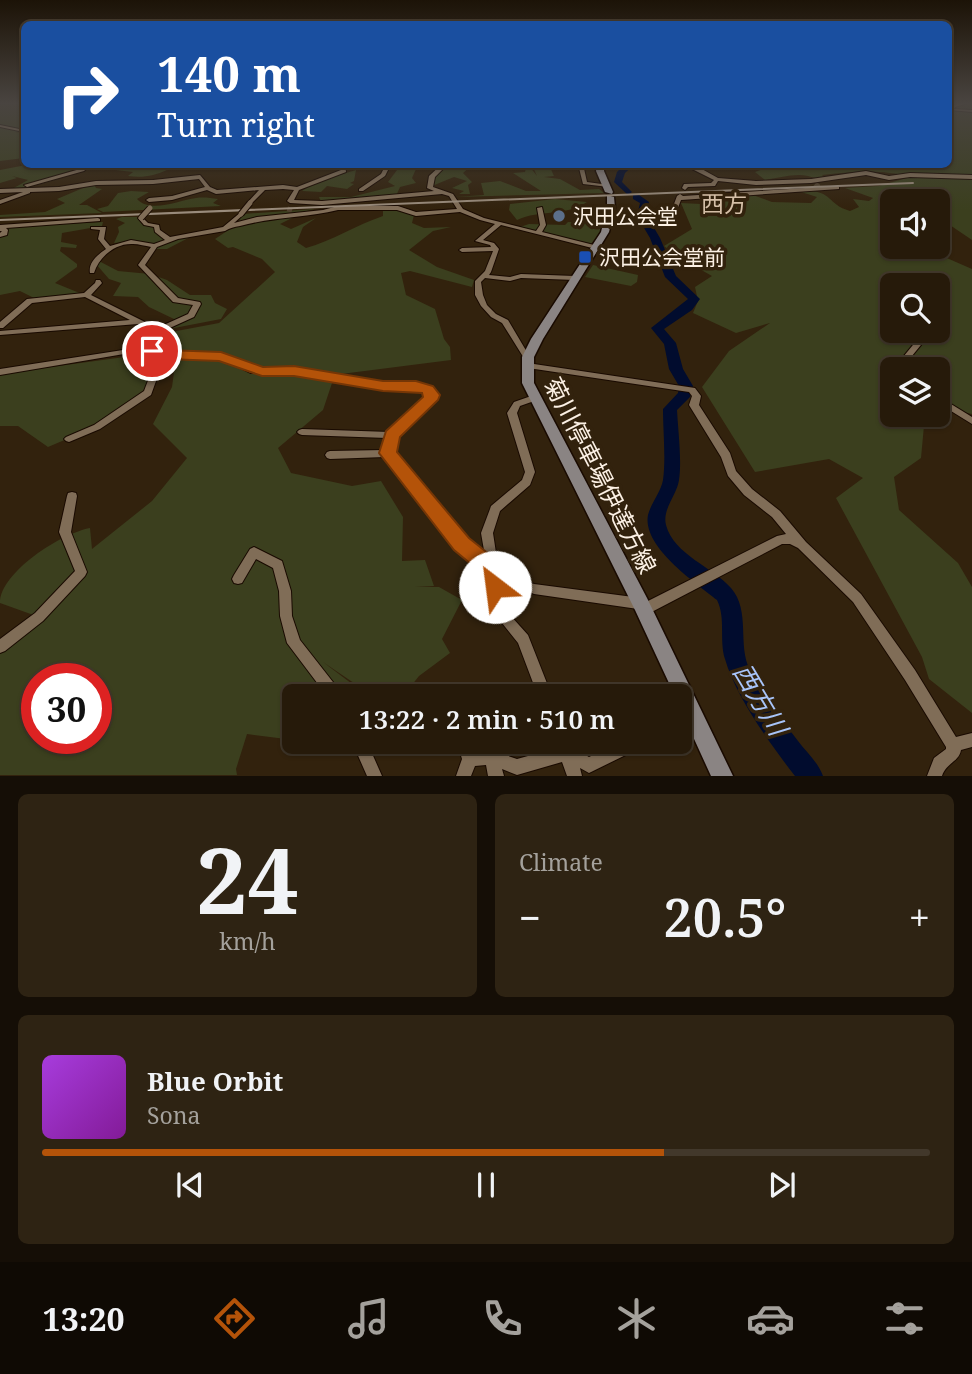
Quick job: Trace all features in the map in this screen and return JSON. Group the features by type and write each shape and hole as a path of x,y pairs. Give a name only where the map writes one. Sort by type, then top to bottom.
{"main road":[{"name":"菊川停車場伊達方線","path":"600,168 609,192 609,216 605,232 528,357 526,374 534,398 642,607 722,775"}],"street":[{"path":"16,190 84,168"},
{"path":"149,200 208,188 223,193 264,188 298,189 341,173 344,168"},
{"path":"360,190 383,175 387,168"},
{"path":"441,168 432,176 430,188 451,195 461,210"},
{"path":"580,168 585,183 609,192"},
{"path":"695,168 716,179 837,188"},
{"path":"609,216 671,218 680,197 817,185 866,173 889,178 910,175 972,177"},
{"path":"0,191 58,189 96,183 153,182 192,176 200,177 208,188"},
{"path":"685,188 686,185 713,185 716,179"},
{"path":"230,227 264,188"},
{"path":"0,202 38,189"},
{"path":"290,209 290,198 298,189"},
{"path":"92,272 93,264 110,250 131,242 155,246 290,209 442,192"},
{"path":"160,199 141,218 146,224 157,226 157,231 170,240"},
{"path":"290,209 323,212 338,208 398,208 416,214 461,210 499,223 596,247"},
{"path":"538,233 541,223 540,208"},
{"path":"0,228 98,220"},
{"path":"496,248 492,244 478,241 499,223"},
{"path":"0,228 5,230 5,234 0,235"},
{"path":"93,228 104,228 101,239 110,250"},
{"path":"155,246 141,265 176,300 197,304 197,309 191,315 157,331"},
{"path":"462,250 496,248"},
{"path":"496,248 484,276 478,281 477,293 491,316 505,322 512,339 528,357 531,366 687,389 696,396 694,405 726,456 732,473 748,492 776,513 802,545 857,598 910,675 953,745 954,752 939,763 934,775"},
{"path":"484,276 510,279 522,276 575,278"},
{"path":"86,295 98,281"},
{"path":"0,326 30,301 86,295 157,331 166,355"},
{"path":"0,333 139,322"},
{"path":"907,357 919,343"},
{"path":"0,372 136,351 166,355 221,356 262,371 294,371 383,386 416,386 427,390 432,395 429,400 392,435 388,453"},
{"path":"69,439 97,427 148,393 156,370 166,355"},
{"path":"534,398 517,404 512,413 530,472 526,481 495,509 487,533 498,604 506,619 523,639 540,684"},
{"path":"950,407 972,421"},
{"path":"302,432 392,435"},
{"path":"388,453 462,544 493,570 520,585 534,589 642,607 781,539 792,539 802,545"},
{"path":"330,455 388,453"},
{"path":"0,647 39,617 81,572 65,533 72,496"},
{"path":"238,579 254,552 278,565 285,591 285,616 294,643 326,684"},
{"path":"953,745 972,740"},
{"path":"365,754 375,775"},
{"path":"463,775 470,759 468,754"},
{"path":"470,759 491,757 517,767 549,754"},
{"path":"566,754 575,775"},
{"path":"573,754 589,765 611,754"},
{"path":"491,757 496,775"}],"green space":[{"path":"0,138 21,138 21,158 0,161"},
{"path":"952,138 972,138 972,240 950,225 950,189 880,189 880,259 949,259 972,269 972,414 950,409 950,357 880,357 880,427 924,427 921,458 894,477 899,510 958,563 972,587 972,713 929,679 922,657 836,498 863,478 829,459 755,472 702,387 729,351 770,323 736,333 693,313 698,301 695,287 712,276 664,246 692,229 681,203 701,204 701,200 682,198 750,194 772,202 811,203 817,197 798,191 810,191 824,195 850,211 859,207 853,199 869,201 873,198 845,188 879,186 910,177 866,172 822,175 825,178 798,175 765,180 755,172 766,168 952,168"},
{"path":"21,166 85,168 63,177 12,189 28,180 12,176 17,178 0,183 0,170"},
{"path":"418,168 412,178 416,183 400,187 396,196 321,202 319,197 351,197 395,186 388,182 397,170"},
{"path":"443,168 469,168 463,173 472,182 468,185 470,194 459,194 464,191 452,188 467,181 454,177 432,186 433,176"},
{"path":"526,168 531,168 537,176 533,168 550,168 554,176 544,177 560,179 580,190 599,189 604,193 455,197 484,195 481,183 500,181 526,191 541,191 513,173 525,172"},
{"path":"107,169 167,170 158,174 133,177 128,176 133,172"},
{"path":"356,170 354,181 350,183 354,184 347,189 327,186 321,192 302,191 316,182"},
{"path":"94,184 96,188 102,189 79,205 87,205 102,213 0,217 45,212 65,203 57,199 85,185"},
{"path":"149,192 137,199 150,205 204,198 218,199 213,203 221,206 103,212 97,209 108,206 118,193"},
{"path":"555,199 587,202 570,210 517,220 509,210 510,204"},
{"path":"315,209 290,215 292,218 280,224 291,229 316,218 303,227 297,242 306,248 383,216 383,210 396,209 414,215 412,223 424,228 451,227 433,231 409,250 437,267 474,280 472,287 410,271 401,273 406,295 435,309 444,339 450,347 451,360 341,374 263,367 215,351 171,351 166,333 219,323 275,272 262,259 233,247 228,248 215,239 236,225 243,214"},
{"path":"138,217 141,223 154,227 155,232 162,234 168,241 196,234 167,249 154,249 158,246 135,241 114,243 119,232 118,227 125,223 116,219"},
{"path":"103,222 102,226 62,233 61,242 77,245 76,248 61,247 60,251 77,264 77,267 55,283 82,294 34,298 20,291 0,295 0,227"},
{"path":"568,222 590,223 604,228 591,244 520,227 529,224 565,225"},
{"path":"97,260 118,271 150,274 167,280 190,295 211,295 215,303 227,309 221,319 169,329 174,319 149,307 138,297 113,296 121,283 109,279 96,264"},
{"path":"593,265 638,275 637,282 631,286 585,277"},
{"path":"139,355 158,360 145,392 81,433 48,447 18,426 0,426 0,374"},
{"path":"176,357 228,360 262,375 279,372 333,380 323,410 278,448 291,473 352,486 381,481 403,517 402,561 425,560 434,586 415,587 439,587 462,600 442,639 450,653 413,684 355,684 323,662 352,684 282,684 282,738 247,734 236,769 237,775 0,775 0,646 39,617 0,603 3,591 21,567 49,546 64,537 90,528 92,549 152,501 187,458 153,424 172,387"}],"waterway":[{"name":"西方川","path":"626,168 621,172 618,182 628,192"},
{"name":"西方川","path":"636,197 645,202 642,216 655,238 671,277 694,299 688,307 657,328 670,343 676,369 686,386 685,394 670,409 671,480 657,515 657,524 661,535 679,559 724,594 731,607 734,655 741,675 789,749 811,776"}],"tunnel":[{"path":"815,184 819,187"},
{"path":"289,212 291,205"}],"railway":[{"path":"0,220 913,183"}],"place":[{"name":"沢田公会堂","path":"559,216"},
{"name":"沢田公会堂前","path":"585,257"}],"district":[{"name":"西方","path":"724,203"}],"route":[{"path":"152,351 166,355 221,356 251,370 294,371 383,386 416,386 427,390 432,395 429,400 392,435 387,451 391,460 462,544 493,570 495,587"}]}
